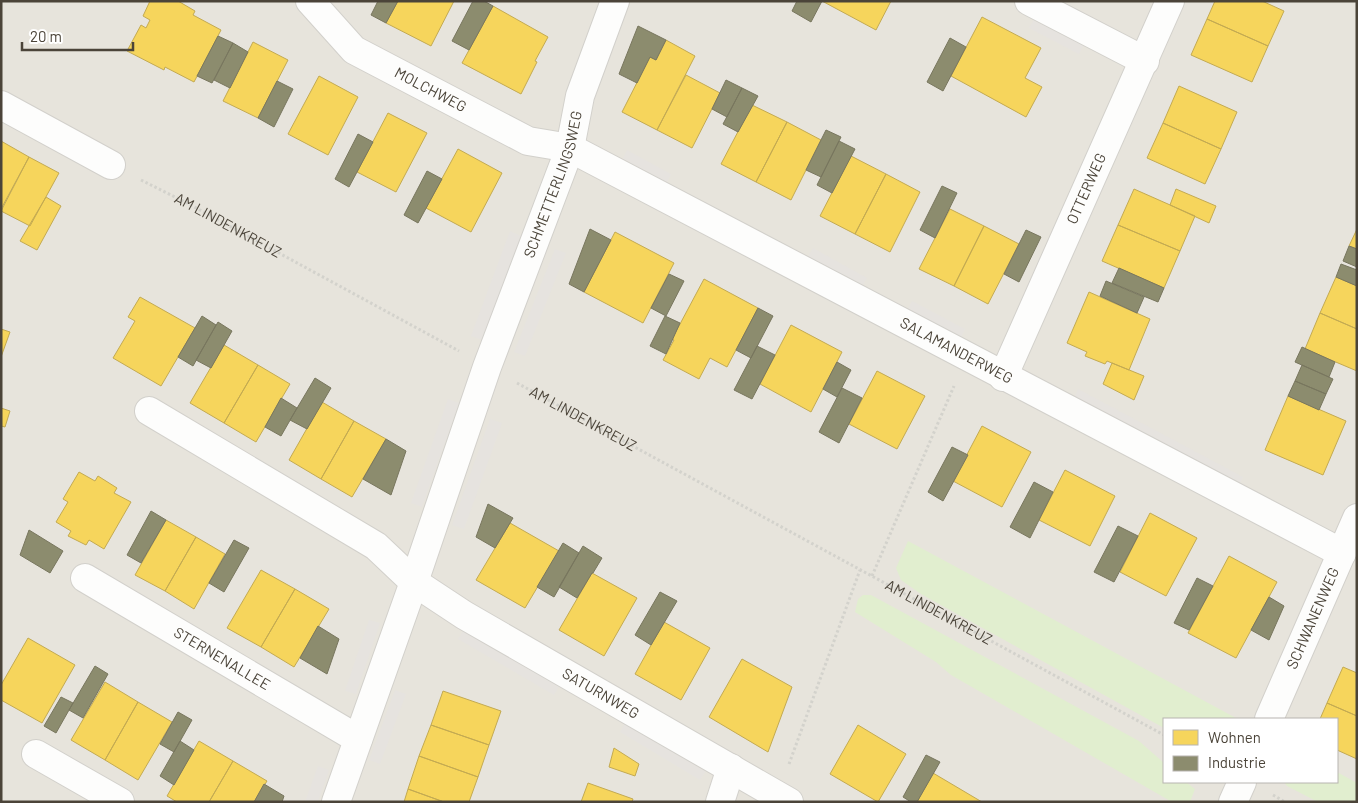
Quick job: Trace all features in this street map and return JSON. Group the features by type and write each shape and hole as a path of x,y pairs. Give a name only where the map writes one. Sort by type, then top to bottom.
{"street":[{"name":"MOLCHWEG","path":"310,1 354,50 528,141 570,148"},
{"name":"SCHMETTERLINGSWEG","path":"487,367 570,148 580,96 615,1"},
{"path":"1029,1 1145,61"},
{"name":"OTTERWEG","path":"1003,377 1145,61 1170,1"},
{"path":"1,105 112,165"},
{"name":"SALAMANDERWEG","path":"570,148 1003,377 1342,553"},
{"path":"336,802 414,582 487,367"},
{"path":"149,411 376,546 414,582"},
{"name":"SCHWANENWEG","path":"1269,718 1357,518"},
{"name":"STERNENALLEE","path":"85,578 358,739"},
{"name":"SATURNWEG","path":"414,582 464,615 783,798"},
{"path":"36,754 120,802"},
{"path":"720,802 731,768"},
{"path":"1233,802 1242,783"}],"path":[{"name":"AM LINDENKREUZ","path":"112,165 188,203 1163,734"},
{"path":"872,576 966,357"},
{"path":"783,798 860,570"}],"shaded area":[{"path":"1,1 1357,1 1357,802 1,802"},
{"path":"1035,17 1085,43 1079,54 1029,28"},
{"path":"627,150 671,174 666,184 622,160"},
{"path":"510,231 521,236 482,340 471,336"},
{"path":"813,248 867,278 861,288 807,258"},
{"path":"555,249 566,253 525,356 514,352"},
{"path":"912,301 965,329 960,339 906,312"},
{"path":"1078,389 1243,477 1238,487 1074,399"},
{"path":"448,399 459,403 422,507 411,503"},
{"path":"490,419 502,423 464,529 452,525"},
{"path":"369,620 380,623 356,694 345,691"},
{"path":"464,629 560,685 554,695 458,639"},
{"path":"395,690 406,694 380,764 369,760"},
{"path":"625,723 706,771 700,780 620,732"},
{"path":"318,766 329,770 318,802 305,802"}],"green space":[{"path":"908,541 1236,718 1163,718 1163,727 921,594 901,580 896,568"},
{"path":"863,595 871,595 1139,741 1163,762 1163,783 1187,783 1195,789 1190,802 1172,802 951,675 936,662 855,612 858,599"},
{"path":"1338,773 1357,783 1357,802 1318,802 1285,783 1338,783"}],"building: Wohnen":[{"path":"150,1 178,1 195,11 193,15 221,30 194,82 165,67 164,70 127,51 141,25 146,28 150,20 143,16"},
{"path":"398,1 454,1 431,46 386,23"},
{"path":"822,1 891,1 876,30"},
{"path":"1215,1 1262,1 1284,11 1268,46 1207,19"},
{"path":"493,6 548,37 521,94 462,63"},
{"path":"982,17 1041,48 1025,78 1042,87 1026,117 951,76"},
{"path":"1207,19 1268,46 1252,82 1191,55"},
{"path":"666,40 695,56 657,130 622,112 650,57 656,60"},
{"path":"253,42 288,60 258,118 223,101"},
{"path":"686,75 720,93 692,148 657,130"},
{"path":"319,76 358,97 328,155 288,134"},
{"path":"1179,86 1237,112 1221,149 1163,123"},
{"path":"752,105 787,122 756,182 721,164"},
{"path":"388,113 427,133 396,192 357,172"},
{"path":"787,122 821,140 791,200 756,182"},
{"path":"1163,123 1221,149 1205,184 1147,158"},
{"path":"1,141 29,157 1,209"},
{"path":"458,149 502,173 471,232 426,208"},
{"path":"851,156 886,174 855,234 820,216"},
{"path":"29,157 59,173 30,226 1,211"},
{"path":"886,174 920,192 890,252 855,234"},
{"path":"1134,189 1195,216 1180,251 1118,225"},
{"path":"1176,189 1216,206 1209,223 1170,205"},
{"path":"46,197 61,206 37,250 20,241"},
{"path":"950,209 984,226 954,286 919,269"},
{"path":"1118,225 1180,251 1164,288 1102,261"},
{"path":"984,226 1019,244 988,304 954,286"},
{"path":"1357,229 1357,249 1349,246"},
{"path":"615,232 674,263 643,323 584,292"},
{"path":"1336,277 1357,286 1357,329 1320,313"},
{"path":"704,279 758,308 727,367 710,358 699,379 663,360"},
{"path":"1089,292 1150,319 1129,370 1107,361 1105,364 1085,356 1087,352 1067,343"},
{"path":"140,297 195,328 161,386 113,358 135,321 128,317"},
{"path":"1320,313 1357,329 1357,371 1305,349"},
{"path":"791,325 842,352 811,412 760,384"},
{"path":"1,329 10,332 1,357"},
{"path":"224,345 258,365 224,423 190,403"},
{"path":"1112,363 1144,376 1134,400 1103,384"},
{"path":"258,365 290,384 256,442 224,423"},
{"path":"877,371 925,396 897,449 849,424"},
{"path":"1288,396 1346,421 1323,475 1265,450"},
{"path":"322,402 354,421 321,479 289,460"},
{"path":"1,408 10,411 5,427 1,426"},
{"path":"354,421 386,439 352,497 321,479"},
{"path":"982,426 1031,452 1002,507 953,481"},
{"path":"1065,470 1115,496 1090,546 1039,520"},
{"path":"79,472 95,481 98,476 117,488 114,493 131,502 104,549 89,540 86,545 68,536 71,531 56,522 68,502 63,499"},
{"path":"1150,513 1197,538 1166,596 1120,572"},
{"path":"166,520 196,537 165,591 135,575"},
{"path":"510,523 559,551 525,608 476,580"},
{"path":"196,537 225,554 194,609 165,591"},
{"path":"1229,556 1277,582 1236,658 1188,633"},
{"path":"261,570 295,589 261,647 227,628"},
{"path":"592,573 637,598 604,656 559,630"},
{"path":"295,589 329,609 294,667 261,647"},
{"path":"664,622 710,648 681,700 635,674"},
{"path":"28,638 75,665 42,723 1,700 1,685"},
{"path":"742,659 792,687 768,752 709,717"},
{"path":"1343,667 1357,673 1357,716 1327,703"},
{"path":"105,682 138,702 105,760 71,740"},
{"path":"443,691 501,711 489,745 431,725"},
{"path":"138,702 172,722 138,780 105,760"},
{"path":"1327,703 1357,716 1357,759 1338,750 1338,718 1320,718"},
{"path":"431,725 489,745 478,777 419,756"},
{"path":"858,725 906,754 878,802 830,774"},
{"path":"199,741 233,761 209,802 177,802 167,796"},
{"path":"614,748 639,764 635,776 609,767"},
{"path":"419,756 478,777 469,802 444,802 408,789"},
{"path":"233,761 267,781 254,802 209,802"},
{"path":"933,773 982,802 917,802"},
{"path":"588,783 633,799 632,802 581,802"},
{"path":"408,789 444,802 404,802"}],"building: Industrie":[{"path":"378,1 398,1 386,23 371,15"},
{"path":"473,1 484,1 493,6 469,50 452,41"},
{"path":"797,1 822,1 811,22 792,11"},
{"path":"638,26 666,40 656,60 650,57 637,83 619,74"},
{"path":"218,36 233,43 212,83 197,76"},
{"path":"950,38 966,47 943,91 927,82"},
{"path":"233,43 248,52 230,88 214,80"},
{"path":"726,80 742,88 727,117 712,109"},
{"path":"277,81 293,89 274,127 258,118"},
{"path":"742,88 758,96 738,132 723,124"},
{"path":"826,130 841,137 821,177 806,170"},
{"path":"358,134 373,142 349,187 335,179"},
{"path":"839,141 855,149 832,193 817,185"},
{"path":"427,171 442,179 418,223 404,215"},
{"path":"942,186 957,193 935,238 920,230"},
{"path":"590,229 611,240 584,292 569,284"},
{"path":"1026,230 1041,237 1019,282 1004,274"},
{"path":"1349,246 1357,249 1357,267 1343,261"},
{"path":"1341,264 1357,270 1357,286 1336,277"},
{"path":"1119,268 1164,288 1158,302 1112,283"},
{"path":"669,274 684,281 666,316 651,308"},
{"path":"1106,281 1144,297 1137,313 1100,296"},
{"path":"758,308 773,316 751,358 736,350"},
{"path":"202,316 216,325 193,366 178,357"},
{"path":"665,316 680,323 666,354 650,346"},
{"path":"218,322 232,331 211,368 196,360"},
{"path":"757,346 775,355 752,399 734,390"},
{"path":"1302,347 1335,362 1329,377 1295,362"},
{"path":"837,362 851,370 837,397 823,389"},
{"path":"1302,365 1333,379 1326,394 1295,381"},
{"path":"315,378 331,388 307,429 290,420"},
{"path":"1295,381 1326,394 1319,410 1288,396"},
{"path":"842,388 862,398 839,443 819,432"},
{"path":"281,398 297,408 281,436 265,427"},
{"path":"386,439 406,451 391,495 363,479"},
{"path":"952,447 968,455 943,501 928,492"},
{"path":"1034,482 1053,492 1030,538 1010,527"},
{"path":"488,504 513,518 495,548 476,537"},
{"path":"151,511 166,520 141,563 127,555"},
{"path":"1118,526 1138,536 1114,582 1094,572"},
{"path":"29,530 63,551 50,573 20,555"},
{"path":"234,540 249,548 224,592 209,583"},
{"path":"563,543 579,553 554,597 537,587"},
{"path":"583,546 602,558 577,598 559,587"},
{"path":"1197,578 1213,586 1189,630 1174,623"},
{"path":"660,592 677,601 651,645 635,635"},
{"path":"1269,597 1284,606 1269,640 1251,630"},
{"path":"318,626 339,639 327,674 300,658"},
{"path":"95,666 108,674 83,718 69,710"},
{"path":"61,697 73,703 56,733 44,726"},
{"path":"178,712 192,720 174,752 160,744"},
{"path":"180,741 194,750 174,785 160,776"},
{"path":"926,755 940,762 917,802 911,802 903,797"},
{"path":"264,784 284,796 282,802 254,802"}]}
